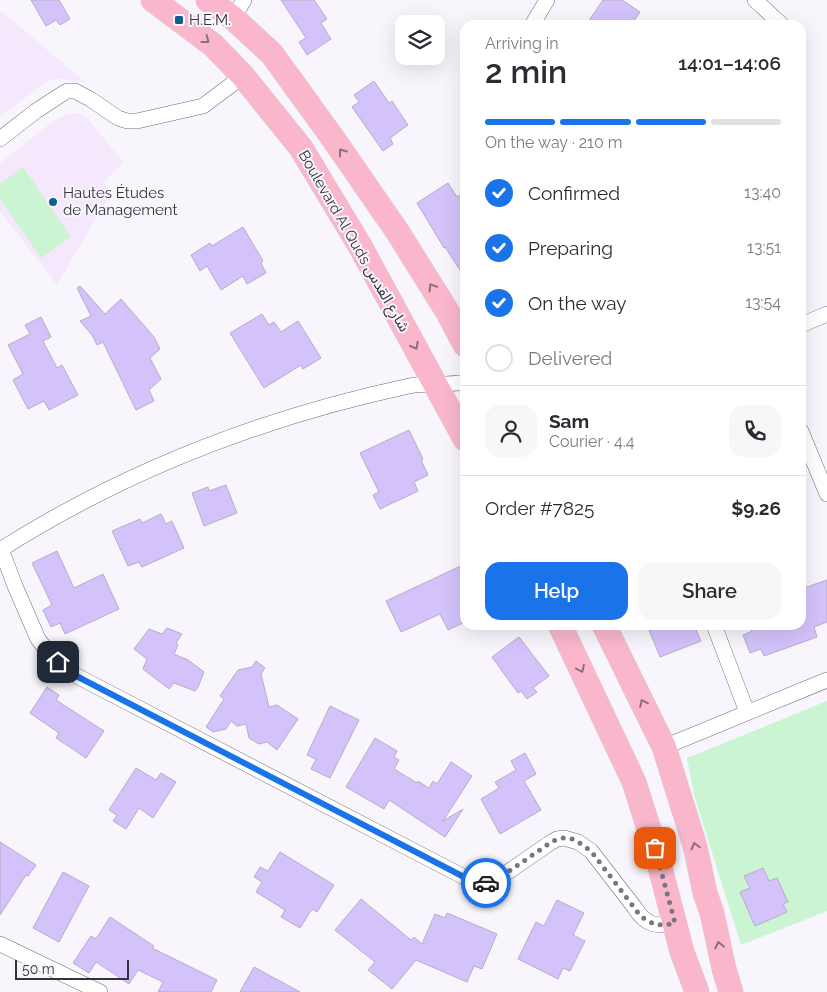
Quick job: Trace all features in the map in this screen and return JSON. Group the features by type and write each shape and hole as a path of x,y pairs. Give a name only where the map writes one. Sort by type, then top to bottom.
{"main road":[{"name":"Boulevard Al Quds شارع القدس","path":"153,0 213,45 242,76 301,148 360,246 460,430"},
{"path":"208,0 238,9 272,54 327,129 398,232 460,335"},
{"path":"562,630 634,782 655,848 682,952 697,992"},
{"path":"606,630 664,747 695,846 731,992"}],"street":[{"path":"535,20 548,0"},
{"path":"754,0 776,20"},
{"path":"0,139 36,111 67,91 76,91 118,118 127,121 137,121 203,106 242,76"},
{"path":"806,323 827,314"},
{"path":"460,382 410,385 296,415 233,437 177,458 114,486 56,516 0,550 38,639 48,652 71,673 466,878 486,883 502,876 557,839 564,838 578,842 591,851 645,920 659,926 675,923"},
{"path":"806,444 827,494"},
{"path":"716,630 747,712"},
{"path":"664,747 827,680"},
{"path":"0,944 100,992"}],"shaded area":[{"path":"0,10 85,82 61,79 44,83 0,117"},
{"name":"Hautes Études de Management","path":"76,113 85,115 123,162 104,183 111,193 57,285 0,211 0,163 55,120 65,115"}],"green space":[{"path":"23,167 71,237 41,258 0,199 0,184"},
{"path":"827,701 827,911 741,945 694,795 687,758","holes":["763,868 769,881 777,878 788,901 783,904 787,912 755,926 740,893 750,888 745,876"]}],"building":[{"path":"31,0 59,0 70,19 60,25 56,20 46,26"},
{"path":"281,0 314,0 327,19 321,23 331,39 307,55 299,42 306,38"},
{"path":"603,0 622,0 640,12 634,20 589,20"},
{"path":"374,81 389,103 392,101 408,125 390,138 393,144 383,151 352,107 359,102 354,95"},
{"path":"448,183 457,197 460,196 460,270 444,248 417,203"},
{"path":"243,227 263,261 261,263 266,273 247,284 243,276 221,290 207,266 200,271 191,255 210,243 212,246"},
{"path":"80,286 105,314 121,299 154,337 160,349 150,358 161,379 149,390 154,401 136,410 103,342 97,345 92,335 80,321 91,316 77,288"},
{"path":"262,314 269,325 274,322 281,332 298,321 321,358 303,369 301,365 264,388 230,333"},
{"path":"41,317 51,337 43,341 57,368 62,365 78,395 49,410 44,401 28,409 13,380 23,374 8,345 30,334 25,325"},
{"path":"409,430 423,459 421,460 428,475 414,482 418,491 380,509 373,495 379,492 360,453"},
{"path":"226,485 237,513 204,526 192,493 208,487 209,491"},
{"path":"161,514 166,524 172,521 184,548 142,567 139,562 128,566 112,531 140,519 142,523"},
{"path":"57,551 74,588 103,574 119,609 65,634 60,623 51,627 43,610 52,605 32,563"},
{"path":"460,566 460,624 448,630 440,614 401,632 386,601"},
{"path":"827,580 827,622 814,627 817,637 764,656 761,649 750,653 743,635 752,630 806,630 806,587"},
{"path":"167,628 182,634 176,643 178,645 174,654 188,660 204,672 195,691 174,683 169,689 143,669 147,659 134,649 149,629 162,634"},
{"path":"649,630 696,630 701,641 660,657"},
{"path":"519,637 549,676 533,688 537,692 527,699 521,691 518,693 492,657"},
{"path":"256,661 265,668 261,674 269,707 277,705 298,719 277,750 267,742 259,744 249,738 246,724 237,726 231,721 226,729 213,732 206,727 224,699 220,696 238,670 252,667"},
{"path":"47,687 59,695 56,700 104,731 86,758 56,738 59,733 30,713"},
{"path":"330,706 359,720 330,778 311,769 316,759 307,755"},
{"path":"375,738 397,751 394,757 399,760 394,769 429,788 433,781 437,784 451,762 472,776 443,821 463,809 445,837 389,800 384,809 346,787"},
{"path":"525,753 536,774 524,781 541,810 500,834 481,799 499,788 495,782 516,770 511,761"},
{"path":"136,768 156,780 161,773 176,782 153,818 139,808 126,829 113,821 117,815 109,810"},
{"path":"0,842 36,865 28,876 26,875 0,915"},
{"path":"280,852 334,885 317,912 312,909 300,928 281,917 285,910 256,892 262,882 254,877 260,867 268,871"},
{"path":"763,868 769,881 777,878 788,902 783,904 787,912 755,926 740,892 750,888 744,876"},
{"path":"63,872 89,886 59,942 33,928"},
{"path":"361,899 411,940 414,937 422,944 435,914 445,918 447,913 497,934 482,969 474,966 467,982 416,960 392,989 368,970 375,962 335,930"},
{"path":"557,900 584,913 573,935 585,941 570,971 563,968 558,979 518,959 536,922 544,926"},
{"path":"110,917 154,946 152,948 217,980 211,992 158,992 163,982 138,970 129,984 96,962 89,973 73,963 91,936 96,939"},
{"path":"254,967 300,992 240,992"}],"way so far":[{"path":"486,883 502,876 557,839 572,839 591,851 645,920 659,926 666,926 675,923 655,848"}],"place":[{"name":"H.E.M.","path":"179,20"},
{"name":"Hautes Études de Management","path":"53,202"}],"route":[{"path":"58,662 82,679 466,878 486,883"}]}
